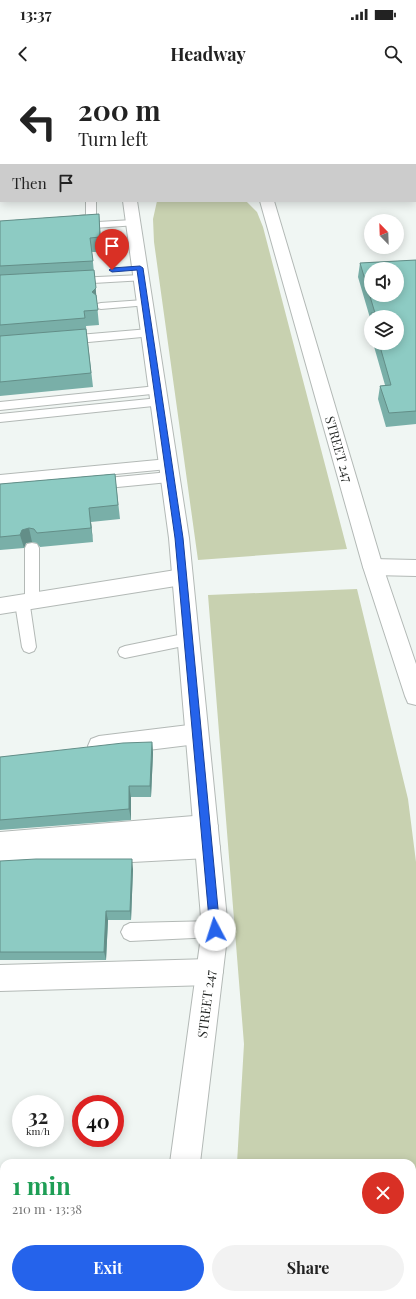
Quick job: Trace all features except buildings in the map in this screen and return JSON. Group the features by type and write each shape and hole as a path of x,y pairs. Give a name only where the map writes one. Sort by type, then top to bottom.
{"street":[{"name":"STREET 247","path":"130,202 179,538 215,930 186,1159"},
{"name":"STREET 247","path":"267,202 373,567 416,696"},
{"path":"373,567 416,568"},
{"path":"0,606 182,576"},
{"path":"79,748 197,734"},
{"path":"0,843 207,837"},
{"path":"0,858 207,837"},
{"path":"0,978 210,972"}],"lane":[{"path":"91,202 91,218 64,223 133,223"},
{"path":"68,277 140,273"},
{"path":"101,306 144,303"},
{"path":"59,336 148,330"},
{"path":"0,406 158,396"},
{"path":"0,418 158,396"},
{"path":"0,480 169,471"},
{"path":"84,485 169,471"},
{"path":"0,492 54,488"},
{"path":"29,647 27,602 32,548"},
{"path":"125,652 188,639"},
{"path":"130,932 215,930"}],"green space":[{"path":"157,202 247,202 257,212 263,227 347,549 198,560 154,242 153,219"},
{"path":"357,589 408,799 416,862 416,1159 237,1159 244,1044 208,595"}],"route":[{"path":"112,270 140,268 179,538 215,930"}]}
